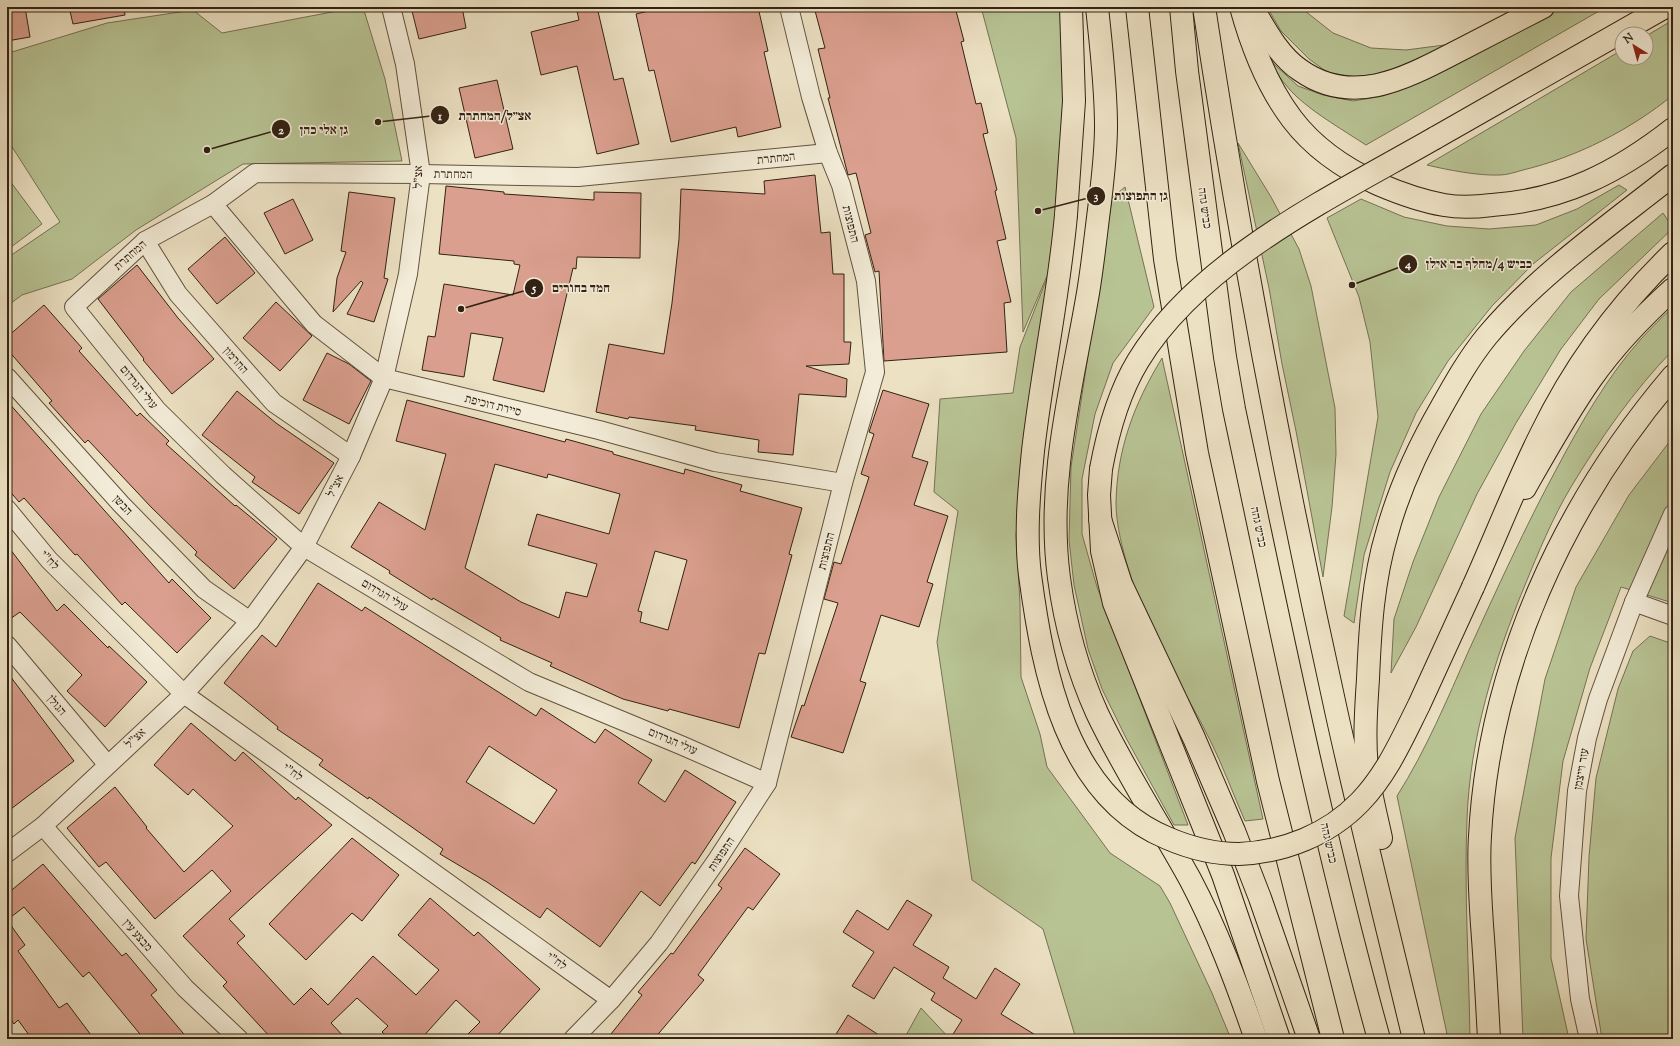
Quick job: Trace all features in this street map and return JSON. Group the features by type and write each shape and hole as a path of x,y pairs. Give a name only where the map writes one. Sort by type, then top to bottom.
{"main road":[{"path":"1071,7 1074,101 1066,215 1062,259 1038,410 1031,475 1029,523 1030,571 1042,646 1055,699 1062,719 1078,754 1090,774 1114,804 1127,815 1160,835 1185,846 1204,851 1222,853 1255,853 1294,845 1323,830 1359,803 1384,773 1414,716 1497,535 1541,433 1567,385 1595,343 1622,307 1673,253"},
{"path":"1097,7 1105,103 1105,158 1088,292 1060,448 1055,526 1059,576 1065,611 1074,647 1085,683 1097,712 1191,882 1220,942 1256,1039"},
{"path":"1138,7 1165,259 1197,454 1268,781 1333,1039"},
{"name":"כביש גהה","path":"1181,7 1187,71 1225,357 1234,409 1340,890 1379,1039"},
{"path":"1204,7 1235,204 1254,312 1282,452 1337,716 1414,1039"},
{"path":"1241,7 1257,57 1266,78 1292,119 1306,136 1346,168 1394,191 1423,201 1446,206 1475,207 1521,202 1550,196 1576,188 1605,174 1630,160 1673,128"},
{"path":"1252,7 1273,41 1286,58 1298,69 1322,82 1340,87 1356,87 1373,86 1409,76 1543,7"},
{"path":"1279,1039 1223,875 1114,603 1102,551 1099,495 1101,469 1106,441 1123,389 1156,334 1181,306 1217,273 1284,226 1435,138 1666,7"},
{"path":"1421,1039 1367,770 1366,718 1370,643 1379,568 1387,532 1409,469 1421,444 1449,393 1486,337 1504,317 1550,274 1585,244 1673,176"},
{"path":"1497,535 1570,410 1592,378 1612,351 1638,321 1673,289"},
{"path":"1489,1039 1480,881 1480,836 1484,789 1491,744 1503,690 1520,638 1539,590 1576,513 1621,443 1645,409 1673,376"},
{"path":"1100,519 1120,584 1194,738 1234,831 1260,898 1310,1039"}],"street":[{"name":"אצ\"ל","path":"7,853 43,826 184,694 250,621 304,547 351,456 384,378 408,274 421,174 406,64 392,7"},
{"name":"התפוצות","path":"573,1039 611,1000 668,930 717,860 767,783 842,483 875,372 866,281 841,186 828,153 811,97 790,7"},
{"name":"המחתרת","path":"74,307 144,241 213,204 255,173 578,177 828,153"},
{"name":"סיירת דוכיפת","path":"213,204 314,324 384,378 599,430 715,462 842,483"},
{"name":"החרמון","path":"144,241 178,294 274,403 351,456"},
{"name":"עולי הגרדום","path":"74,307 157,410 223,475 304,547 529,682 683,746 767,783"},
{"name":"הבשן","path":"7,376 121,504 204,589 250,621"},
{"name":"לח\"י","path":"7,509 49,560 184,694 611,1000"},
{"name":"עזר וייצמן","path":"1589,1039 1580,999 1569,896 1577,790 1586,738 1598,700 1634,602 1673,514"},
{"path":"1634,602 1673,616"},
{"name":"הגולן","path":"7,645 108,764"},
{"name":"מבצע עין","path":"43,826 185,988 239,1039"}],"green space":[{"path":"363,7 385,79 402,161 243,164 136,230 72,279 22,295 7,306 7,258 60,222 7,139 7,56 12,52 107,23 193,10 222,33"},
{"path":"981,7 1062,7 1064,65 1063,154 1050,269 1023,332 1016,138"},
{"path":"1267,7 1300,7 1333,33 1371,48 1406,50 1452,44 1395,68 1372,75 1351,77 1327,72 1309,59 1281,31"},
{"path":"1562,7 1606,7 1366,145 1322,116 1297,97 1282,80 1262,49 1275,65 1298,86 1323,95 1353,101 1383,96 1418,83"},
{"path":"1673,20 1673,95 1639,120 1621,131 1563,158 1506,174 1473,174 1427,165 1614,55 1614,66 1654,66 1654,31"},
{"path":"1238,143 1271,197 1299,249 1311,286 1335,408 1336,454 1332,507 1323,577 1269,288"},
{"path":"7,177 42,224 7,250"},
{"path":"1619,185 1627,190 1533,264 1492,306 1448,361 1416,413 1390,472 1364,555 1354,623 1344,616 1378,417 1370,342 1359,297 1327,218 1361,199 1404,217 1447,226 1489,229 1536,225 1577,209"},
{"path":"1125,187 1154,307 1113,363 1095,414 1082,479 1082,534 1097,587 1188,825 1174,825 1126,738 1102,689 1088,649 1074,585 1069,540 1071,467 1112,198"},
{"path":"1663,213 1673,228 1599,299 1561,349 1516,423 1477,494 1416,627 1391,673 1394,619 1413,562 1439,497 1481,414 1524,351 1571,292"},
{"path":"1049,273 1035,404 1016,535 1020,603 1021,677 1040,734 1047,767 1110,853 1160,886 1170,903 1212,993 1231,1039 1076,1039 1043,929 972,880 937,642 958,511 934,492 940,399 1013,393 1020,347"},
{"path":"1673,307 1673,350 1631,398 1582,469 1564,499 1546,535 1530,573 1503,642 1494,671 1478,729 1469,789 1467,819 1466,901 1470,1039 1448,1039 1397,796 1427,743 1522,535 1575,434 1617,369 1641,339"},
{"path":"1162,358 1263,819 1245,821 1210,740 1167,661 1146,617 1131,578 1120,538 1116,503 1117,483 1124,446 1135,410"},
{"path":"1673,437 1673,603 1621,587 1590,668 1563,761 1551,858 1551,958 1569,1039 1523,1039 1515,838 1545,679 1576,587 1629,495"},
{"path":"1650,636 1673,644 1673,1039 1602,1039 1586,939 1589,857 1596,778 1618,689 1633,651"},
{"path":"921,1008 950,1039 904,1039"}],"building":[{"path":"7,7 25,7 30,37 7,41"},
{"path":"69,7 124,7 125,15 73,24"},
{"path":"411,7 462,7 466,28 419,39"},
{"path":"576,7 597,7 614,80 623,78 639,144 597,154 577,66 541,75 531,32 579,20"},
{"path":"666,7 758,7 768,51 764,52 781,127 738,137 736,127 671,142 654,70 649,71 636,14"},
{"path":"814,7 955,7 964,41 961,42 976,104 981,103 988,133 983,134 997,190 995,191 1006,239 997,241 1011,302 1004,303 1007,352 884,361 879,271 875,272 865,235 871,233 856,173 848,175 828,98 830,98 818,49 825,48"},
{"path":"497,80 513,149 475,158 459,88"},
{"path":"815,175 821,233 830,232 833,274 844,274 844,342 851,342 849,364 806,366 847,379 846,397 799,394 793,455 758,452 759,440 695,430 696,426 629,417 628,419 596,412 609,344 664,354 672,303 679,239 681,189 765,194 764,181"},
{"path":"446,186 504,192 504,194 594,200 594,192 641,193 640,258 577,257 576,269 573,268 544,392 493,380 503,338 471,333 464,377 422,370 428,336 435,337 444,284 513,295 520,265 514,264 514,261 439,254"},
{"path":"349,192 395,198 384,278 388,279 374,322 347,314 363,283 361,281 333,312 337,278 346,252 341,251"},
{"path":"293,199 313,240 285,254 264,213"},
{"path":"225,237 255,273 217,304 188,269"},
{"path":"137,265 178,318 214,359 172,394 143,360 144,359 98,299"},
{"path":"276,302 312,336 280,371 243,338"},
{"path":"44,305 82,348 79,351 137,416 140,413 169,441 166,444 235,506 236,505 277,539 234,589 195,555 197,552 151,507 88,440 85,443 49,403 52,401 7,349 7,337"},
{"path":"327,353 349,364 371,381 349,424 303,400"},
{"path":"883,390 929,404 912,457 928,462 914,505 948,516 927,582 933,584 919,627 881,615 860,681 866,683 843,753 791,737 802,705 804,706 838,603 824,599 834,562 841,564 869,477 861,474 874,434 869,432"},
{"path":"237,391 276,423 334,463 299,514 252,482 255,477 202,435"},
{"path":"407,400 565,442 566,439 684,474 685,469 742,485 740,491 802,508 789,554 792,555 765,654 759,653 739,728 669,709 668,711 623,699 550,666 552,663 500,640 501,638 433,598 432,600 389,573 390,571 351,547 379,502 425,530 446,454 396,441","holes":["495,464 547,478 548,474 620,494 609,534 537,514 528,545 597,564 587,597 566,592 559,618 521,602 465,568","655,551 687,560 668,630 640,622 642,612 638,611"]},
{"path":"7,401 169,583 172,579 211,618 177,653 125,602 122,605 77,554 75,555 24,498 19,502 7,488"},
{"path":"7,545 57,611 64,604 108,648 109,646 147,682 105,727 67,691 82,675 20,612 7,621"},
{"path":"318,583 362,611 365,607 536,716 541,708 595,743 605,729 652,760 638,783 665,802 685,770 736,802 695,864 692,862 660,906 641,891 600,947 547,908 540,918 487,882 440,854 443,849 369,797 368,799 319,765 323,760 277,729 278,727 224,683 262,635 276,647","holes":["489,746 557,790 534,824 466,782"]},
{"path":"7,672 74,761 7,812"},
{"path":"191,723 235,761 243,752 296,800 298,797 332,825 229,919 245,936 237,943 294,1005 311,988 328,1005 373,956 416,995 439,970 398,935 430,898 474,936 478,932 540,989 494,1039 463,1039 480,1022 456,1000 421,1039 390,1039 382,1032 388,1026 357,998 331,1023 346,1039 272,1039 223,986 227,982 183,936 231,891 212,870 155,919 106,862 99,867 67,828 115,787 147,827 146,828 184,872 233,826 193,789 188,795 154,765"},
{"path":"352,838 399,875 362,921 352,913 306,960 269,924"},
{"path":"745,848 780,874 753,910 748,907 698,975 704,980 654,1039 607,1039 642,995 638,992 671,953 673,954 722,888 718,885"},
{"path":"43,864 122,956 126,953 157,990 151,995 188,1039 144,1039 89,972 83,977 24,907 7,920 7,894"},
{"path":"907,900 932,915 913,945 949,967 943,978 976,999 995,968 1020,984 1001,1014 1042,1039 950,1039 962,1020 931,1000 935,993 894,967 874,999 852,986 874,952 843,932 857,910 888,930"},
{"path":"7,920 25,945 18,951 59,1008 67,1003 94,1039 32,1039 18,1020 14,1024 7,1014"},
{"path":"848,1015 885,1039 833,1039"}],"place":[{"name":"אצ״ל/המחתרת","path":"378,122"},
{"name":"גן אלי כהן","path":"207,150"},
{"name":"גן התפוצות","path":"1038,211"},
{"name":"כביש 4/מחלף בר אילן","path":"1352,285"},
{"name":"חמד בחורים","path":"461,309"}]}
